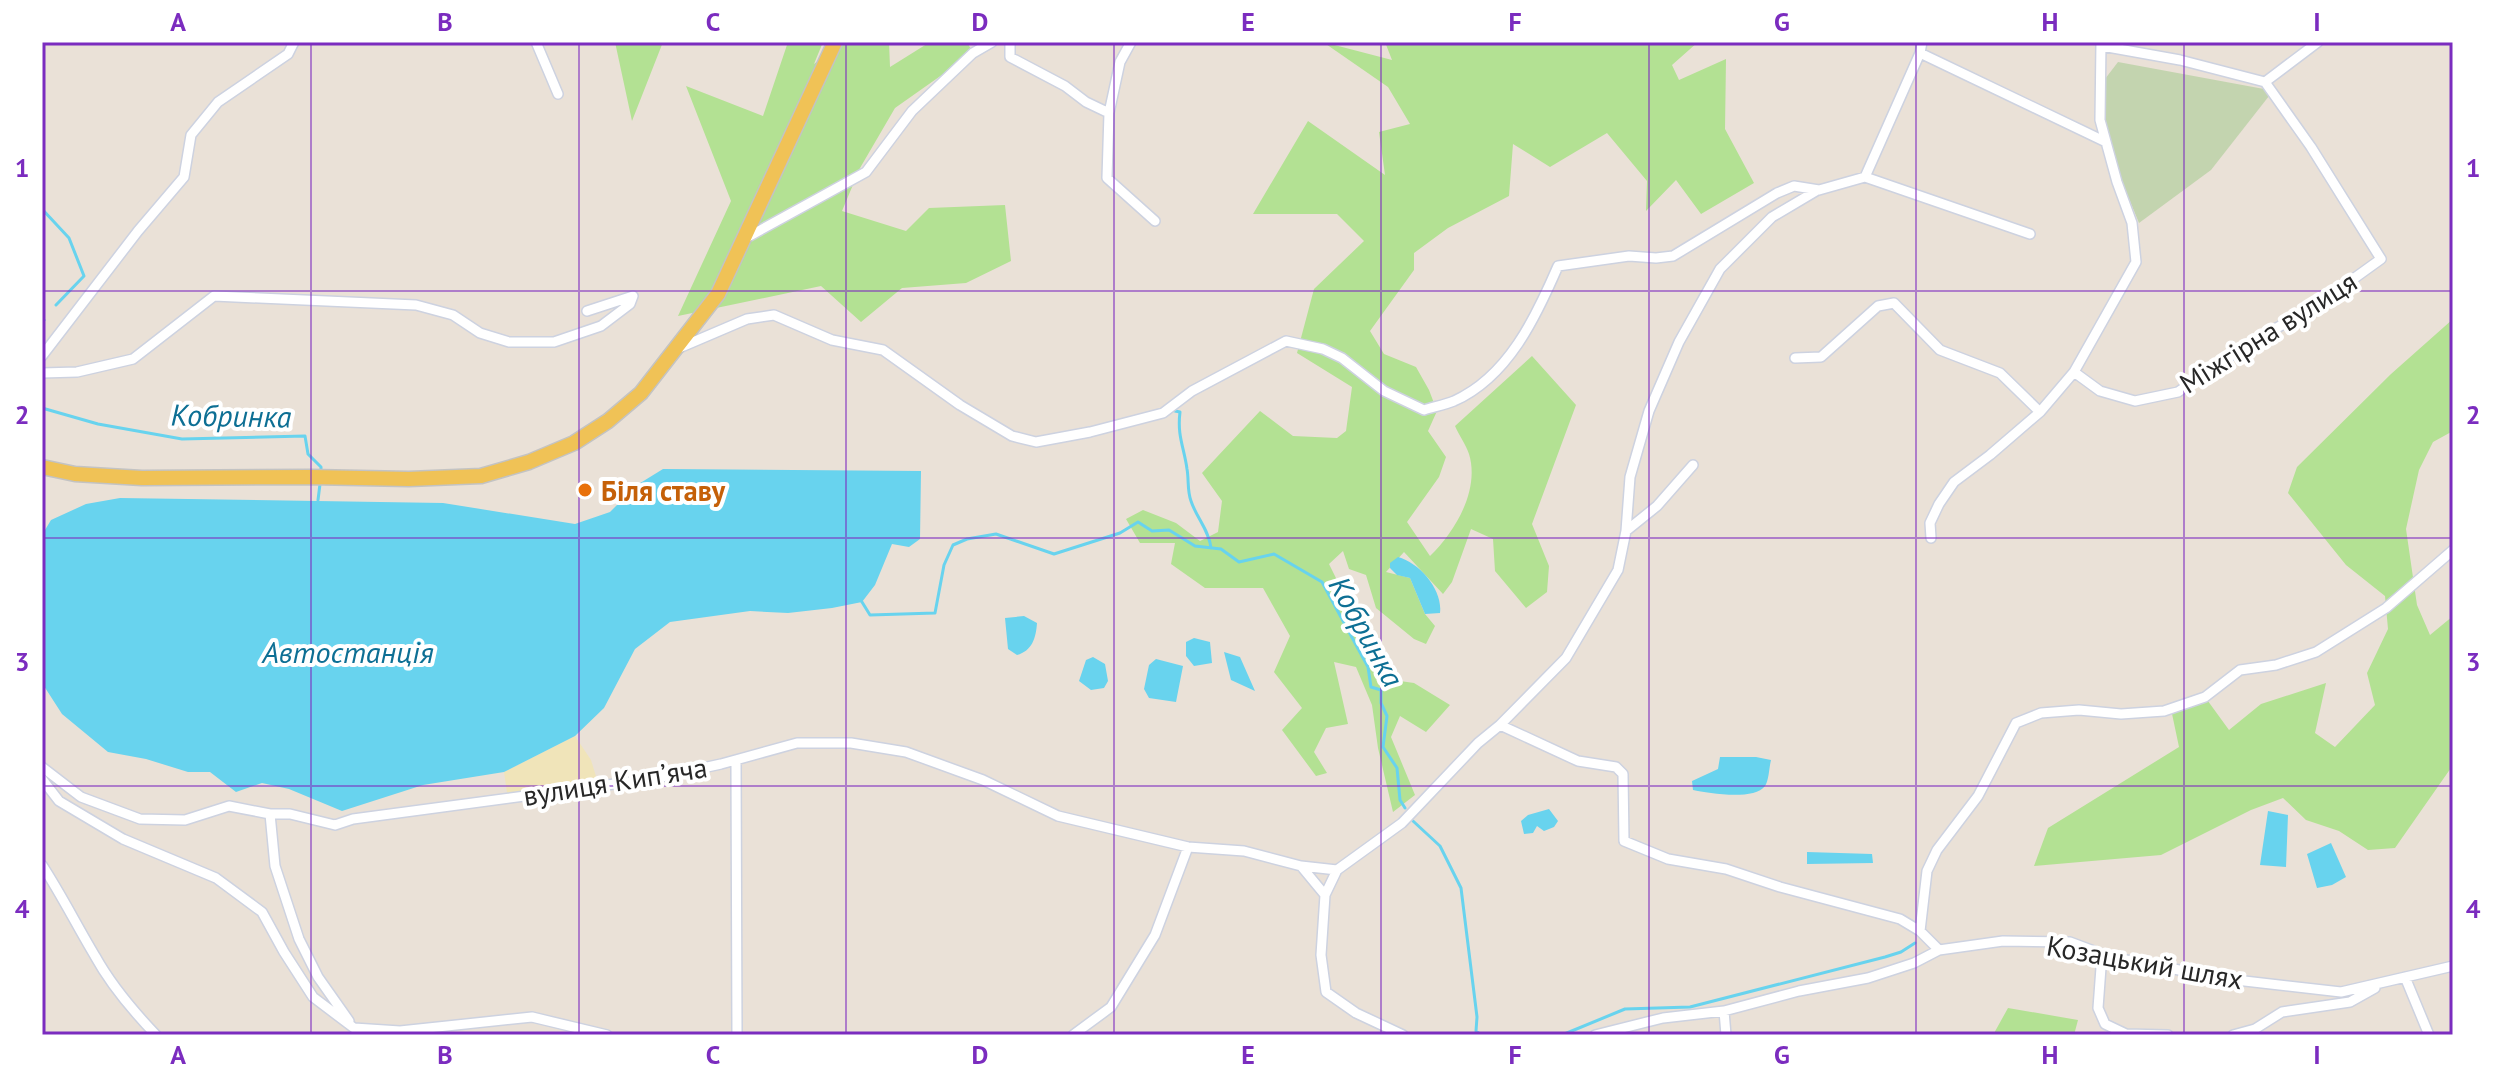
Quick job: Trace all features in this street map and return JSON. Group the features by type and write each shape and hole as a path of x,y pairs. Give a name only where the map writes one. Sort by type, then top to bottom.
{"main road":[{"path":"42,467 75,474 142,478 409,479 481,476 529,462 574,443 608,421 641,393 718,294 835,42"}],"street":[{"path":"42,356 138,231 184,177 191,135 218,102 288,54 294,42"},
{"path":"536,42 558,94"},
{"path":"744,239 866,172 912,111 973,53 992,42"},
{"path":"1010,42 1010,57 1109,113"},
{"path":"1131,42 1120,62 1109,113 1107,178 1155,221"},
{"path":"1865,177 1920,53 1922,42"},
{"path":"1931,538 1930,523 1954,482 2040,412 2074,372 2136,262 2132,223 2100,120 2102,44 2265,82 2312,43"},
{"path":"1920,53 2106,142"},
{"name":"Міжгірна вулиця","path":"2074,372 2100,391 2135,401 2178,392 2245,346 2317,305 2381,259 2311,147 2265,82"},
{"path":"1403,1035 1356,1013 1326,992 1321,955 1325,895 1337,870 1402,823 1478,743 1566,658 1618,570 1626,531 1630,477 1649,411 1679,342 1720,269 1772,217 1809,193 1865,177 2030,234"},
{"path":"676,349 747,319 774,315 832,340 883,350 960,405 1012,436 1036,442 1163,413 1192,391 1286,341 1323,349 1342,358 1384,391 1424,410 1454,401 1484,383 1507,361 1546,294 1558,266 1629,256 1673,256 1777,193 1794,186 1819,190"},
{"path":"42,373 77,372 133,359 214,296 416,305 453,315 480,333 509,342 554,342 601,326 630,304 633,296 587,311"},
{"path":"1795,358 1821,357 1878,306 1894,303 1940,350 2000,373 2040,412"},
{"path":"1626,531 1657,506 1693,465"},
{"path":"1920,931 1927,871 1937,850 1978,796 2016,723 2041,713 2164,711 2205,697 2240,670 2276,665 2316,652 2386,608 2453,550"},
{"path":"1500,725 1578,761 1616,767 1623,774 1624,841 1668,859 1726,869 1900,919 1920,931 1939,950"},
{"name":"вулиця Кипʼяча","path":"42,767 81,797 140,819 185,820 229,806 270,814 290,814 335,825 353,819 652,779 797,743 851,743 906,752 983,780 1058,816 1188,847 1244,851 1301,866 1337,870"},
{"path":"736,760 737,1035"},
{"path":"42,779 59,801 123,839 216,878 262,912 313,997 354,1028 400,1031 532,1017 607,1035"},
{"path":"270,814 275,866 299,939 318,977 354,1028"},
{"path":"1073,1035 1111,1007 1155,935 1188,847"},
{"path":"42,865 61,893 96,959 134,1012 156,1035"},
{"path":"1301,866 1325,895"},
{"name":"Козацький шлях","path":"1724,1011 1799,991 1868,978 1914,963 1939,950 2003,941 2070,942 2102,954 2227,979 2341,992 2453,966"},
{"path":"2102,954 2098,1008 2105,1024 2126,1034 2168,1035"},
{"path":"2405,977 2429,1035"},
{"path":"2233,1035 2255,1029 2282,1012 2350,1002 2389,981"},
{"path":"1595,1035 1663,1018 1724,1011 1726,1035"}],"green space":[{"path":"615,42 663,42 632,121"},
{"path":"788,42 823,42 814,64 843,42 889,42 890,67 930,42 967,42 973,53 895,108 860,168 842,211 906,231 929,208 1005,205 1011,261 966,283 902,288 861,322 821,286 678,316 731,201 686,86 763,116"},
{"path":"1323,42 1392,60 1385,42 1698,42 1672,65 1679,80 1726,59 1725,129 1754,183 1701,214 1676,180 1646,211 1647,181 1607,133 1550,167 1513,144 1509,196 1448,228 1414,253 1414,270 1370,331 1384,354 1416,367 1437,411 1428,431 1446,457 1439,477 1407,522 1430,556 1456,523 1471,482 1469,454 1455,426 1532,356 1576,405 1532,524 1549,566 1547,592 1526,608 1495,571 1493,539 1471,529 1452,582 1443,594 1404,552 1386,572 1410,578 1425,614 1435,626 1426,644 1414,639 1376,608 1366,575 1349,569 1343,551 1329,564 1386,679 1414,683 1450,705 1426,732 1400,716 1391,737 1415,795 1393,812 1372,705 1356,667 1334,662 1348,724 1326,728 1314,752 1327,773 1316,776 1282,730 1302,708 1274,672 1290,636 1263,588 1205,588 1171,564 1175,543 1140,543 1126,519 1143,510 1176,523 1200,541 1218,532 1222,501 1202,473 1260,411 1293,436 1337,438 1346,431 1352,387 1297,353 1314,289 1364,241 1337,214 1253,214 1308,121 1385,175 1379,132 1410,124 1388,87"},
{"path":"2118,62 2264,89 2269,96 2211,170 2139,223 2116,167 2106,122 2105,79"},
{"path":"2453,319 2453,431 2433,442 2419,470 2406,529 2417,605 2430,635 2453,616 2453,765 2395,848 2368,850 2339,831 2306,820 2283,798 2251,810 2161,855 2034,866 2048,828 2179,747 2171,709 2205,697 2229,730 2261,704 2326,683 2315,733 2335,747 2375,705 2367,673 2388,629 2385,596 2346,565 2288,493 2297,467 2391,374"},
{"path":"2008,1008 2078,1020 2074,1035 1993,1035"}],"sand":[{"path":"575,736 591,760 599,786 508,799 504,772"}],"water":[{"name":"Автостанція","path":"663,469 921,471 920,539 909,547 892,544 875,585 862,602 788,613 750,611 670,622 635,649 604,708 575,736 504,772 423,785 342,811 289,789 262,783 236,792 210,772 188,772 146,759 108,752 62,714 42,683 42,535 51,520 86,504 120,498 443,503 575,524 610,512 637,485"},
{"path":"1398,557 1422,571 1434,587 1440,613 1425,614 1410,578 1397,575 1390,568 1390,563"},
{"path":"1024,616 1037,623 1036,634 1030,647 1017,655 1008,649 1005,618"},
{"path":"1194,638 1210,642 1212,663 1194,666 1186,656 1186,642"},
{"path":"1224,652 1240,657 1255,691 1231,680"},
{"path":"1093,657 1105,664 1108,681 1104,688 1091,690 1079,681 1086,660"},
{"path":"1156,659 1183,666 1176,702 1149,698 1144,689 1149,665"},
{"path":"1720,757 1771,760 1765,786 1759,791 1741,795 1693,790 1692,781 1718,769"},
{"path":"1549,809 1558,821 1554,827 1544,831 1537,826 1533,833 1524,834 1521,821 1528,815"},
{"path":"2268,811 2288,815 2286,867 2260,865"},
{"path":"2331,843 2346,877 2332,885 2317,888 2307,854"},
{"path":"1807,852 1872,854 1873,863 1807,864"}],"waterway":[{"name":"Кобринка","path":"42,209 69,238 84,276 56,305"},
{"name":"Кобринка","path":"42,408 98,424 182,439 305,436 308,454 321,467 321,472"},
{"path":"1175,411 1180,412 1180,435 1190,497 1211,548"},
{"name":"Кобринка","path":"318,500 320,484"},
{"name":"Кобринка","path":"862,602 870,615 935,613 944,565 953,545 996,534 1054,554 1120,533 1138,522 1152,531 1169,530 1195,546 1221,549 1239,562 1274,554 1322,582 1368,667 1371,687 1381,690 1381,703 1387,716 1383,747 1397,768 1400,800 1405,808"},
{"name":"Кобринка","path":"1413,821 1440,846 1461,888 1477,1017 1476,1031 1481,1035"},
{"name":"Кобринка","path":"1562,1035 1625,1009 1690,1007 1885,957 1915,943"}],"place":[{"name":"Біля ставу","path":"585,490"}]}
